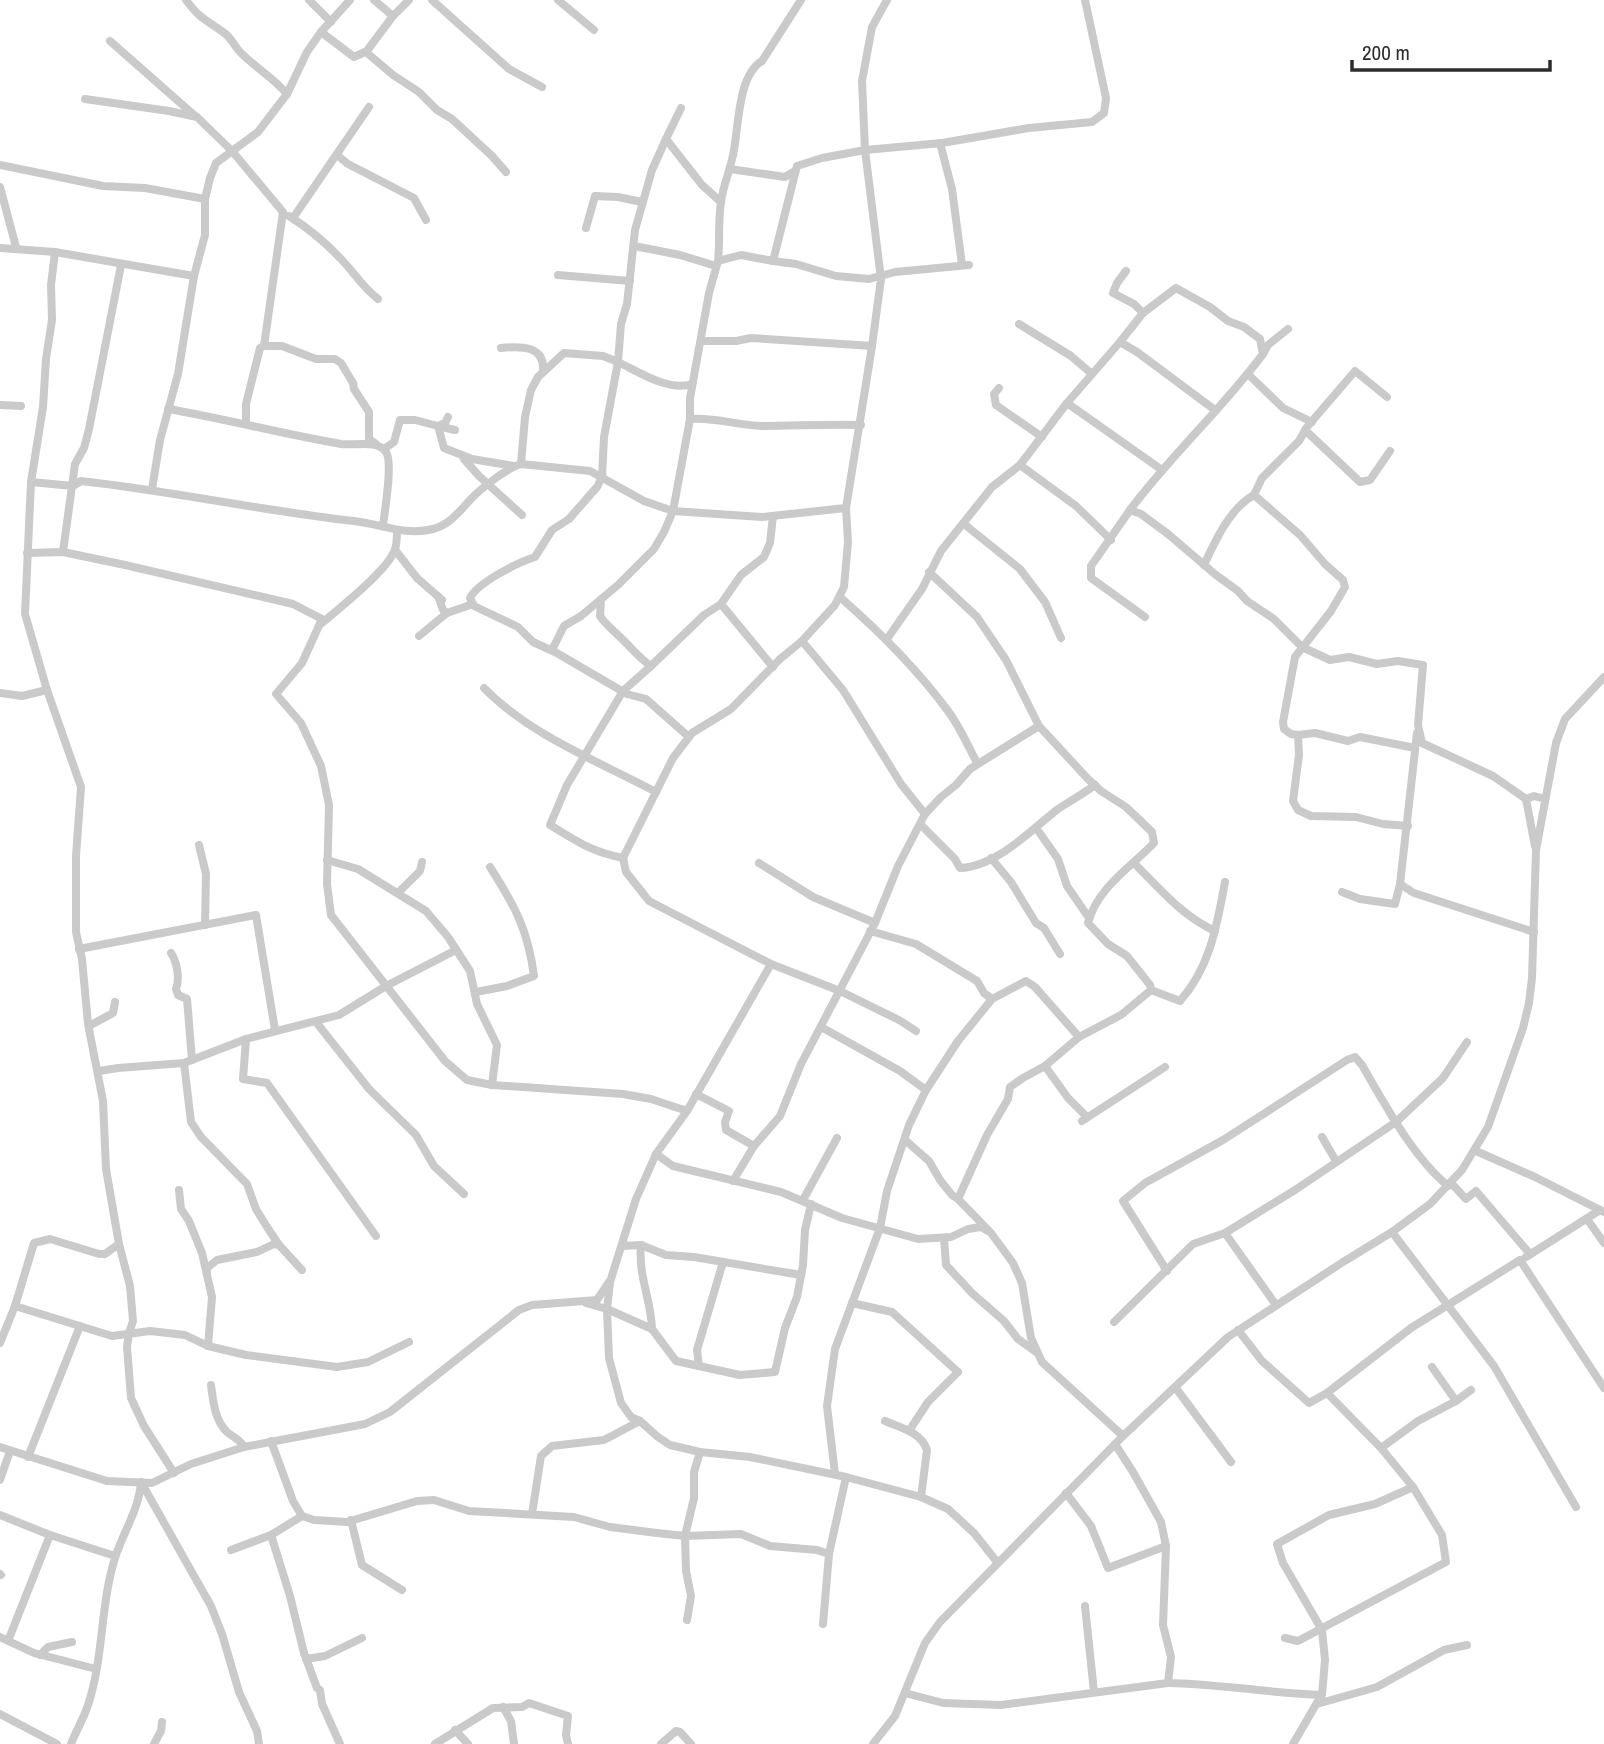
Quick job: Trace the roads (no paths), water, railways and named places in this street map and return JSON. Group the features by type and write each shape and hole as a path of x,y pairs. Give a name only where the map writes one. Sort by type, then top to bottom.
{"street":[{"path":"186,0 200,18 226,33 238,50 259,70 278,82 287,94"},
{"path":"309,0 331,22"},
{"path":"152,489 178,374 194,276 205,235 205,199 216,163 258,132 287,94 307,52 350,0"},
{"path":"374,0 393,16"},
{"path":"321,32 354,57 367,51 393,16 409,0"},
{"path":"432,0 509,69 542,87"},
{"path":"558,0 594,30"},
{"path":"552,650 564,626 601,599 654,549 673,511 690,419 692,384 717,263 721,202 746,82 754,66 762,61 801,0"},
{"path":"887,0 872,27 862,81 865,150 880,276 861,425 846,508 848,541 845,587 841,598 802,641 731,709 689,737 673,758 622,858 626,872 649,901 771,964 840,991 916,1031"},
{"path":"772,261 797,166 865,150 940,143 1028,128 1092,122 1104,113 1106,98 1085,0"},
{"path":"110,41 197,117 232,151 283,212 323,241 353,272 364,289 378,299"},
{"path":"366,52 419,92 437,110 452,119 506,172"},
{"path":"85,99 197,117"},
{"path":"293,218 369,107"},
{"path":"681,108 652,170 642,202 604,437 601,477 597,486 569,519 552,530 535,557 522,561 473,591 470,598 473,604 518,627 533,642 623,691 646,699 689,737"},
{"path":"666,139 694,175 721,202"},
{"path":"634,246 717,263 741,255 796,264 823,274 853,279 966,265 952,189 940,143"},
{"path":"337,155 348,164 414,198 426,220"},
{"path":"0,165 103,186 145,188 205,199"},
{"path":"730,169 785,177 795,171"},
{"path":"0,187 16,247"},
{"path":"586,228 596,196 642,202"},
{"path":"264,346 283,212"},
{"path":"0,248 16,247 55,252 194,276"},
{"path":"55,252 51,285 52,320 43,407 31,482 25,614 47,690 81,787 76,856 76,932 103,1101 106,1169 119,1244 130,1286 133,1321 127,1348 131,1398 144,1426 174,1473"},
{"path":"63,552 75,464 84,448 89,429 121,265"},
{"path":"1126,271 1116,283 1113,293 1134,303 1143,313"},
{"path":"558,275 630,281"},
{"path":"887,639 922,589 941,551 992,487 1020,466 1143,313 1176,288 1260,339 1263,354"},
{"path":"1018,324 1071,356 1092,374"},
{"path":"1145,617 1091,578 1091,566 1162,470 1248,374 1268,345 1288,329"},
{"path":"701,341 751,338 872,345"},
{"path":"1120,342 1215,410"},
{"path":"246,424 249,391 260,348 282,346 307,356 335,359 341,363 369,412 369,439 380,446 389,458 383,525"},
{"path":"501,348 524,346 538,353 543,361 543,371"},
{"path":"31,482 73,486 80,481 152,489 329,519 383,525 408,532 435,528 449,521 463,510 470,500 518,465 531,390 543,371 556,363 564,353 603,356 669,384 685,387 692,384"},
{"path":"1204,565 1244,500 1254,495 1262,478 1293,447 1355,371 1387,397"},
{"path":"1248,374 1283,408 1312,422"},
{"path":"999,388 994,394 996,405 1042,436"},
{"path":"172,396 183,411"},
{"path":"1068,403 1162,470"},
{"path":"0,405 21,406"},
{"path":"168,409 342,444 380,446 394,442 400,420 415,420 455,430"},
{"path":"438,426 445,423 448,417"},
{"path":"690,419 761,426 821,423 861,425"},
{"path":"438,426 444,448 462,456 518,465 590,471 644,501 673,511 773,516 846,508"},
{"path":"1305,430 1360,482 1370,480 1390,450"},
{"path":"462,456 479,476 522,514"},
{"path":"1020,466 1076,506 1111,540"},
{"path":"1254,495 1300,535 1343,580 1345,587 1332,611 1295,657 1284,729 1298,735 1315,733 1348,741 1360,737 1415,747"},
{"path":"1130,510 1141,514 1168,534 1247,601 1274,619 1302,647 1330,660 1349,657 1377,664 1398,662 1423,665 1408,826 1395,904 1360,900 1342,892"},
{"path":"622,858 582,846 550,825 567,785 623,691 704,615 721,604 741,575 764,557 770,543 773,516"},
{"path":"964,524 1020,569 1045,602 1061,638"},
{"path":"397,530 396,551 370,580 322,622 302,663 276,694 300,723 321,766 329,805 327,860 331,915 445,1061 467,1080 492,1085 623,1094 651,1099 687,1111"},
{"path":"396,551 417,578 440,598 443,610 447,613"},
{"path":"27,553 63,552 293,604 322,618 322,622"},
{"path":"929,572 977,617 1006,660 1039,726 1095,785 1126,807 1152,832 1154,843 1107,887 1088,923 1108,944 1127,956 1152,990 1180,1001 1193,987 1209,955 1225,882"},
{"path":"841,598 912,665 949,712 977,763"},
{"path":"601,599 600,616 607,626 623,639 637,657 651,666"},
{"path":"419,636 447,613 473,604"},
{"path":"721,604 773,667"},
{"path":"802,641 843,690 901,784 925,814"},
{"path":"873,1744 895,1716 925,1643 940,1622 1115,1444 1238,1329 1392,1232 1450,1184 1476,1151 1488,1128 1523,1028 1532,978 1536,850 1556,743 1565,719 1604,677"},
{"path":"484,688 509,711 585,757 656,792"},
{"path":"0,693 22,695 47,690"},
{"path":"1418,725 1422,743 1493,776 1526,799 1536,850"},
{"path":"733,1181 754,1146 779,1116 801,1064 873,927 898,866 925,814 977,763 1039,726"},
{"path":"1298,735 1293,801 1298,810 1311,816 1356,817 1383,824 1408,826"},
{"path":"922,827 955,859 960,868 968,868 991,858 1023,838 1060,808 1095,785"},
{"path":"1526,799 1534,796 1545,799"},
{"path":"1039,832 1058,859 1067,886 1089,918"},
{"path":"199,845 206,874 205,925"},
{"path":"991,858 1011,882 1036,923 1044,928 1059,954"},
{"path":"327,860 358,869 426,911 456,950 470,971 477,1004 497,1045 492,1085"},
{"path":"398,893 420,871 422,862"},
{"path":"759,863 813,897 873,927 916,944 976,982 992,999"},
{"path":"1134,863 1179,909 1215,931"},
{"path":"476,992 507,986 534,976 524,925 490,867"},
{"path":"1400,884 1414,892 1534,932"},
{"path":"1078,900 1099,900"},
{"path":"79,949 256,915 275,1030"},
{"path":"99,1071 188,1061 275,1030 339,1015 386,986 456,950"},
{"path":"171,953 176,960 178,995 187,999 191,1122 201,1138 247,1184 256,1209 279,1245 302,1270"},
{"path":"771,964 687,1111 656,1154 636,1199 610,1282 607,1309 609,1358 621,1403 631,1418 640,1421 670,1445 700,1452 750,1457 846,1477 921,1497 947,1509 957,1517 997,1562"},
{"path":"835,1475 827,1406 835,1349 880,1228 887,1191 909,1125 926,1090 958,1041 992,999 1028,981 1079,1037"},
{"path":"958,1199 987,1135 1007,1099 1010,1087 1045,1066 1079,1037 1121,1015 1152,990"},
{"path":"89,1026 113,1013 115,1002"},
{"path":"316,1022 369,1089 416,1135 435,1166 464,1194"},
{"path":"821,1027 900,1071 926,1090"},
{"path":"246,1039 243,1079 267,1083 376,1236"},
{"path":"1114,1322 1193,1244 1226,1233 1396,1122 1443,1078 1467,1042"},
{"path":"1167,1271 1123,1200 1146,1183 1223,1140 1355,1057 1431,1172 1450,1184 1466,1199 1476,1191 1530,1254"},
{"path":"1045,1066 1085,1119 1165,1067"},
{"path":"696,1094 729,1111 725,1122 726,1130 754,1146"},
{"path":"1322,1137 1336,1161"},
{"path":"580,1301 607,1309 652,1329 676,1360 740,1374 775,1372 785,1328 797,1297 807,1202 824,1158 837,1138"},
{"path":"905,1140 929,1161 952,1195 991,1233 1013,1263 1022,1283 1031,1338 1036,1352 1049,1370 1124,1436"},
{"path":"1476,1151 1602,1211"},
{"path":"656,1154 673,1166 781,1192 842,1218 918,1239 958,1236 968,1229 981,1227 991,1233"},
{"path":"179,1190 181,1209 189,1221 207,1268 212,1297 208,1346"},
{"path":"1238,1329 1262,1361 1309,1403 1327,1393 1411,1328 1602,1211"},
{"path":"1587,1219 1604,1244"},
{"path":"1392,1232 1449,1304 1500,1376 1576,1507"},
{"path":"1226,1233 1276,1305"},
{"path":"944,1238 946,1265 973,1294 1004,1321 1018,1339 1036,1352"},
{"path":"0,1343 15,1306 34,1243 50,1239 92,1254 105,1254 119,1244"},
{"path":"207,1268 217,1260 257,1252 274,1244 279,1245"},
{"path":"623,1246 641,1245 666,1255 801,1275"},
{"path":"641,1245 639,1263 652,1316 652,1329"},
{"path":"1520,1260 1604,1388"},
{"path":"699,1366 697,1350 723,1262"},
{"path":"0,1447 107,1481 152,1483 191,1464 244,1447 365,1424 390,1412 519,1310 532,1304 597,1300 610,1282"},
{"path":"852,1303 891,1312 958,1372 928,1402 909,1431"},
{"path":"15,1306 112,1336 150,1331 185,1335 208,1346 246,1356 337,1367 368,1362 409,1342"},
{"path":"28,1457 80,1326"},
{"path":"1432,1367 1456,1401"},
{"path":"211,1385 214,1410 224,1429 241,1440 244,1447"},
{"path":"1175,1387 1231,1462"},
{"path":"1381,1448 1418,1421 1471,1390"},
{"path":"1284,1638 1298,1641 1322,1630 1446,1562 1442,1535 1413,1487 1381,1448 1327,1393"},
{"path":"532,1514 541,1456 552,1446 604,1440 640,1421"},
{"path":"885,1421 921,1439 927,1450 921,1497"},
{"path":"271,1441 293,1502 302,1516 314,1520 351,1520 417,1501 435,1500 469,1511 574,1517 610,1527 685,1536 741,1534 770,1546 829,1553"},
{"path":"1115,1444 1161,1522 1166,1546 1163,1625 1171,1657 1168,1683"},
{"path":"0,1480 10,1451"},
{"path":"687,1620 691,1596 686,1572 685,1536 694,1498 694,1472 700,1452"},
{"path":"823,1624 829,1553 846,1477"},
{"path":"71,1744 88,1706 107,1588 115,1556 140,1495 141,1482"},
{"path":"141,1482 211,1606 239,1692 257,1731 259,1744"},
{"path":"1293,1744 1322,1695 1325,1660 1322,1630 1283,1563 1277,1544 1329,1516 1375,1504 1413,1487"},
{"path":"1066,1493 1091,1526 1108,1568 1166,1546"},
{"path":"0,1515 115,1556"},
{"path":"231,1550 271,1535 302,1516"},
{"path":"351,1520 362,1565 402,1590"},
{"path":"51,1535 4,1639 40,1655 96,1668"},
{"path":"271,1535 306,1659 340,1744"},
{"path":"1085,1606 1094,1692"},
{"path":"306,1659 325,1656 362,1638"},
{"path":"40,1655 48,1647 72,1642"},
{"path":"1317,1704 1377,1687 1444,1650 1467,1645"},
{"path":"905,1693 943,1703 1001,1705 1168,1683 1322,1695"},
{"path":"435,1744 493,1709 522,1707 529,1703 568,1716 568,1744"},
{"path":"503,1707 511,1721 514,1744"},
{"path":"0,1714 57,1744"},
{"path":"154,1744 161,1731 162,1722"},
{"path":"455,1730 468,1744"},
{"path":"661,1744 676,1731 681,1732 691,1744"}]}
